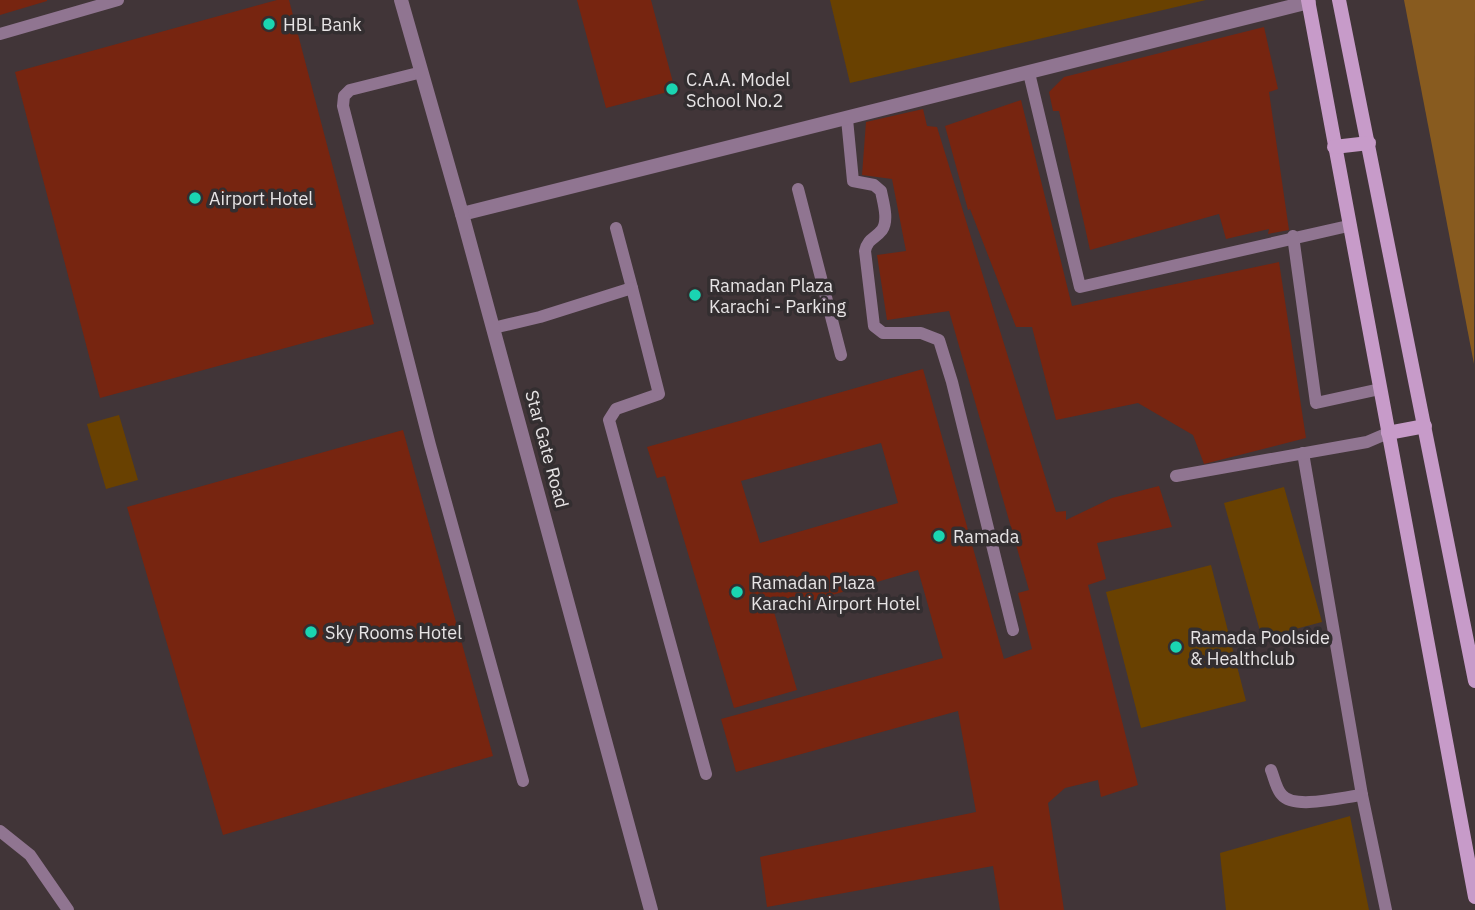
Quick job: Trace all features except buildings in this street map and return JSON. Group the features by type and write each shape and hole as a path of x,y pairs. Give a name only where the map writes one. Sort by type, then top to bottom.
{"main road":[{"path":"1339,0 1475,681"},
{"path":"1309,1 1348,226 1475,897"},
{"path":"1334,148 1369,143"},
{"path":"1388,433 1425,426"}],"street":[{"name":"Star Gate Road","path":"401,0 463,214 651,910"},
{"path":"463,214 1309,1"}],"lane":[{"path":"0,33 118,0"},
{"path":"422,72 350,90 344,96 343,106 430,444 523,781"},
{"path":"1029,73 1080,287 1293,236 1348,226"},
{"path":"847,118 853,181 874,185 881,191 886,222 881,232 867,241 865,251 874,326 883,333 921,333 939,340 952,382 1013,630"},
{"path":"798,189 841,355"},
{"path":"616,228 659,394 616,409 609,420 706,774"},
{"path":"1293,236 1316,403 1380,389"},
{"path":"493,328 540,317 632,288"},
{"path":"1176,476 1367,442 1388,433"},
{"path":"1303,453 1362,795 1386,910"},
{"path":"1272,770 1280,794 1288,801 1301,803 1362,795"},
{"path":"0,831 30,855 68,910"}],"shaded area":[{"path":"0,0 1475,0 1475,910 0,910"},
{"path":"830,0 1206,0 850,83"},
{"path":"1404,0 1475,0 1474,364"},
{"path":"119,415 138,480 106,489 87,424"},
{"path":"1284,487 1322,622 1262,638 1224,503"},
{"name":"Ramada Poolside & Healthclub","path":"1211,565 1246,701 1141,728 1106,592"},
{"path":"1350,816 1369,910 1226,910 1220,853"}],"place":[{"name":"HBL Bank","path":"269,24"},
{"name":"C.A.A. Model School No.2","path":"672,89"},
{"name":"Airport Hotel","path":"195,198"},
{"name":"Ramadan Plaza Karachi - Parking","path":"695,295"},
{"name":"Ramada","path":"939,536"},
{"name":"Ramadan Plaza Karachi Airport Hotel","path":"737,592"},
{"name":"Sky Rooms Hotel","path":"311,632"},
{"name":"Ramada Poolside & Healthclub","path":"1176,647"}]}
